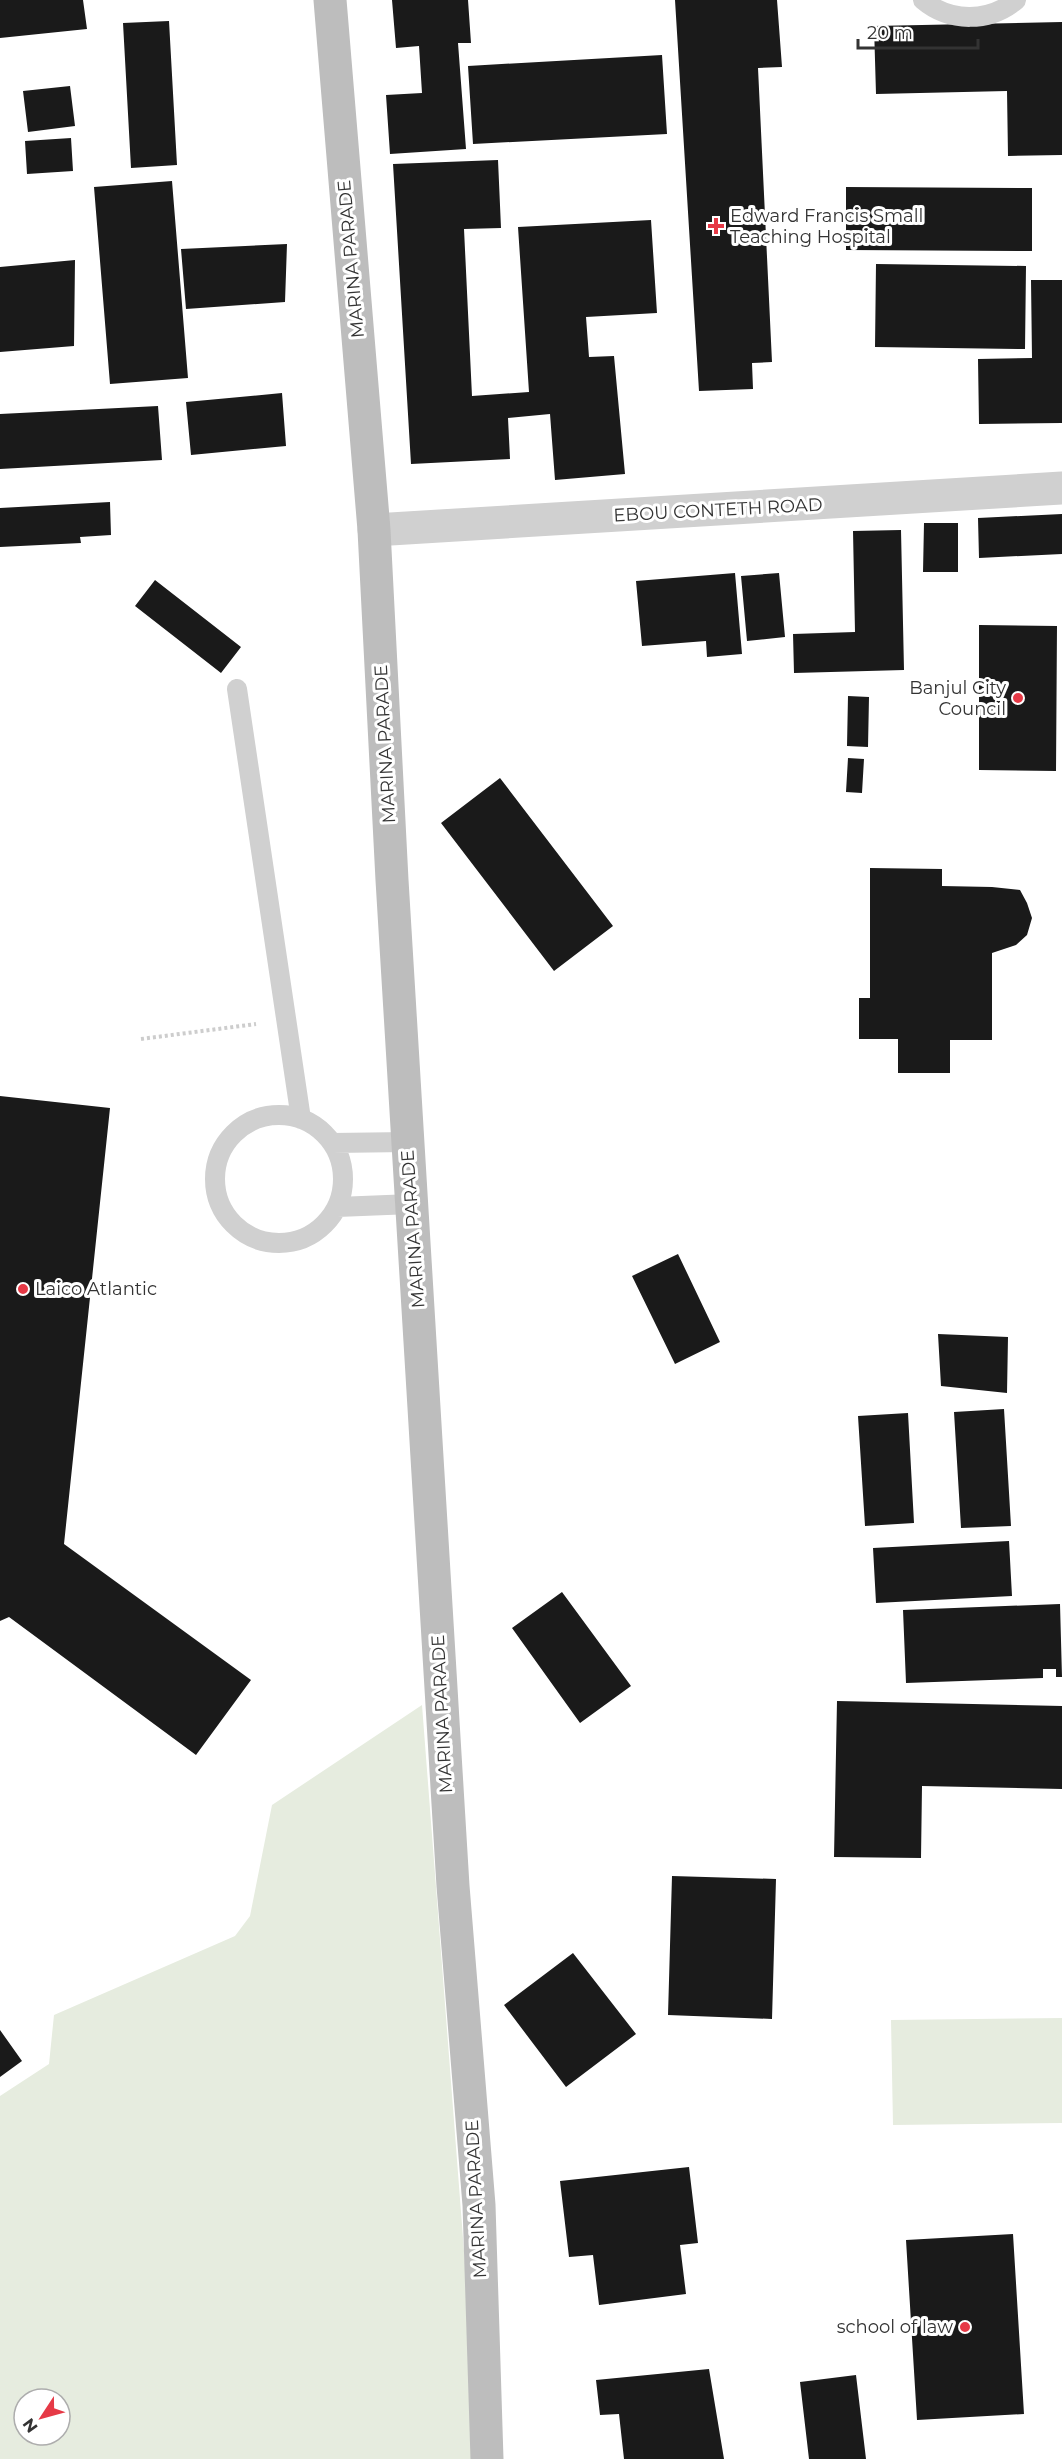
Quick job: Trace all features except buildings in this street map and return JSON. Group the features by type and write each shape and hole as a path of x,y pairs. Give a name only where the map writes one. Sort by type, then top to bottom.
{"street":[{"name":"MARINA PARADE","path":"330,0 374,530 453,1886 479,2205 487,2459"},
{"name":"EBOU CONTETH ROAD","path":"374,530 1062,488"}],"lane":[{"path":"923,0 932,7 956,16 982,17 1007,8 1016,0"},
{"path":"237,689 301,1119"},
{"path":"281,1114 301,1119 314,1125 332,1143 342,1168 342,1188 337,1207 326,1224 308,1237 288,1243 267,1243 246,1235 230,1222 219,1203 214,1182 216,1161 225,1142 241,1127 260,1117 281,1114"},
{"path":"332,1143 408,1142"},
{"path":"337,1207 412,1204"}],"path":[{"path":"141,1039 206,1029 286,1022"}],"shaded area":[{"path":"422,1705 480,2459 0,2459 0,2096 49,2064 54,2015 235,1936 250,1916 272,1805"},
{"path":"1062,2018 1062,2123 893,2125 891,2020"}],"place":[{"name":"Edward Francis Small Teaching Hospital","path":"716,226"},
{"name":"Banjul City Council","path":"1018,698"},
{"name":"Laico Atlantic","path":"23,1289"},
{"name":"school of law","path":"965,2327"}]}
